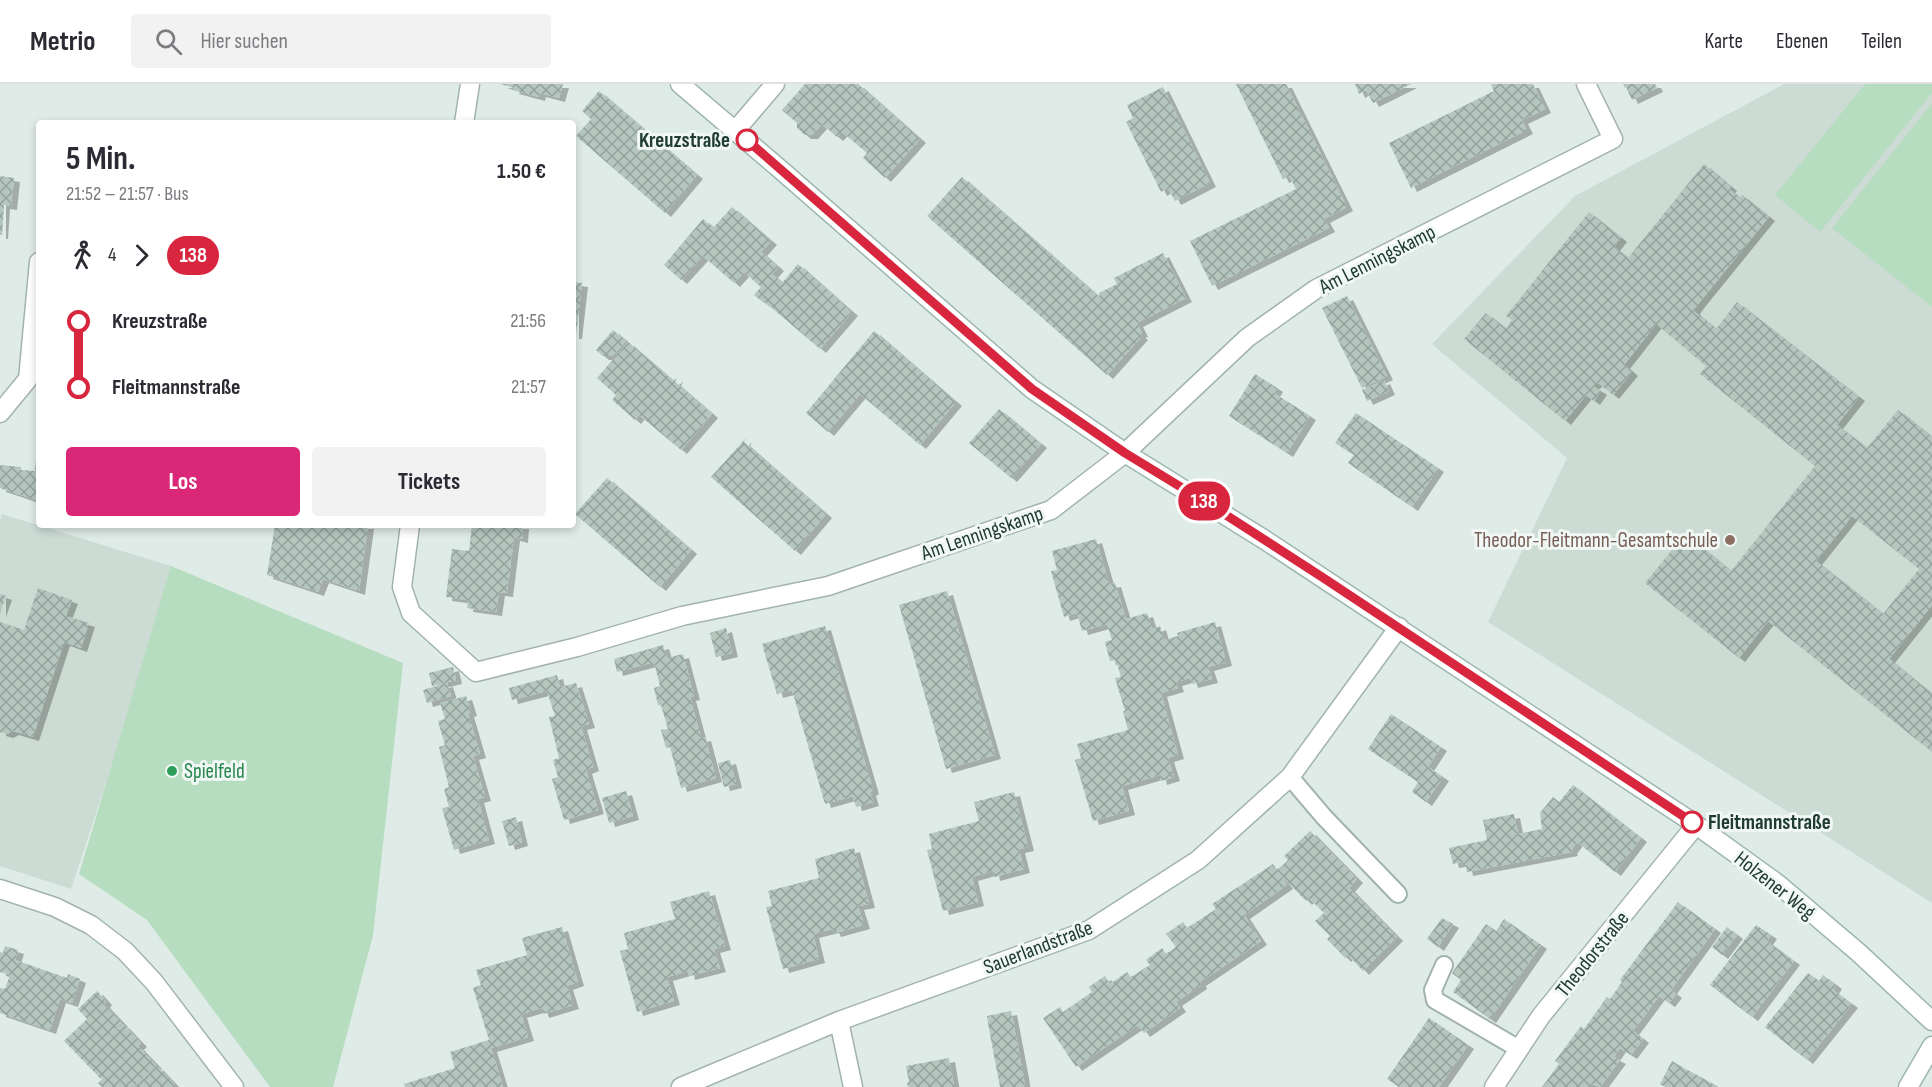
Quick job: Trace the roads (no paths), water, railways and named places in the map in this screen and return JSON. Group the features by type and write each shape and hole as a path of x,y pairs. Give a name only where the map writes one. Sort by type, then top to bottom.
{"street":[{"path":"464,120 470,84"},
{"name":"Holzener Weg","path":"680,84 1032,389 1125,453 1212,506 1399,627 1696,825 1778,884 1859,953 1932,1021"},
{"path":"735,131 775,84"},
{"name":"Am Lenningskamp","path":"410,528 402,587 411,613 476,672 577,647 682,616 828,586 1051,510 1125,453 1247,338 1316,289 1613,138 1586,84"},
{"path":"0,413 28,379 36,294"},
{"name":"Sauerlandstraße","path":"681,1087 839,1021 1089,930 1198,860 1290,777 1399,627"},
{"name":"Theodorstraße","path":"1494,1087 1541,1016 1696,825"},
{"path":"0,889 55,907 91,925 125,951 154,982 234,1087"},
{"path":"839,1021 853,1087"},
{"path":"1908,1087 1932,1046"}],"lane":[{"path":"1290,777 1324,817 1398,894"},
{"path":"1444,965 1433,990 1435,1000 1519,1049"}],"place":[{"name":"Kreuzstraße","path":"747,140"},
{"name":"Theodor-Fleitmann-Gesamtschule","path":"1730,540"},
{"name":"Spielfeld","path":"172,771"},
{"name":"Fleitmannstraße","path":"1692,822"}]}
